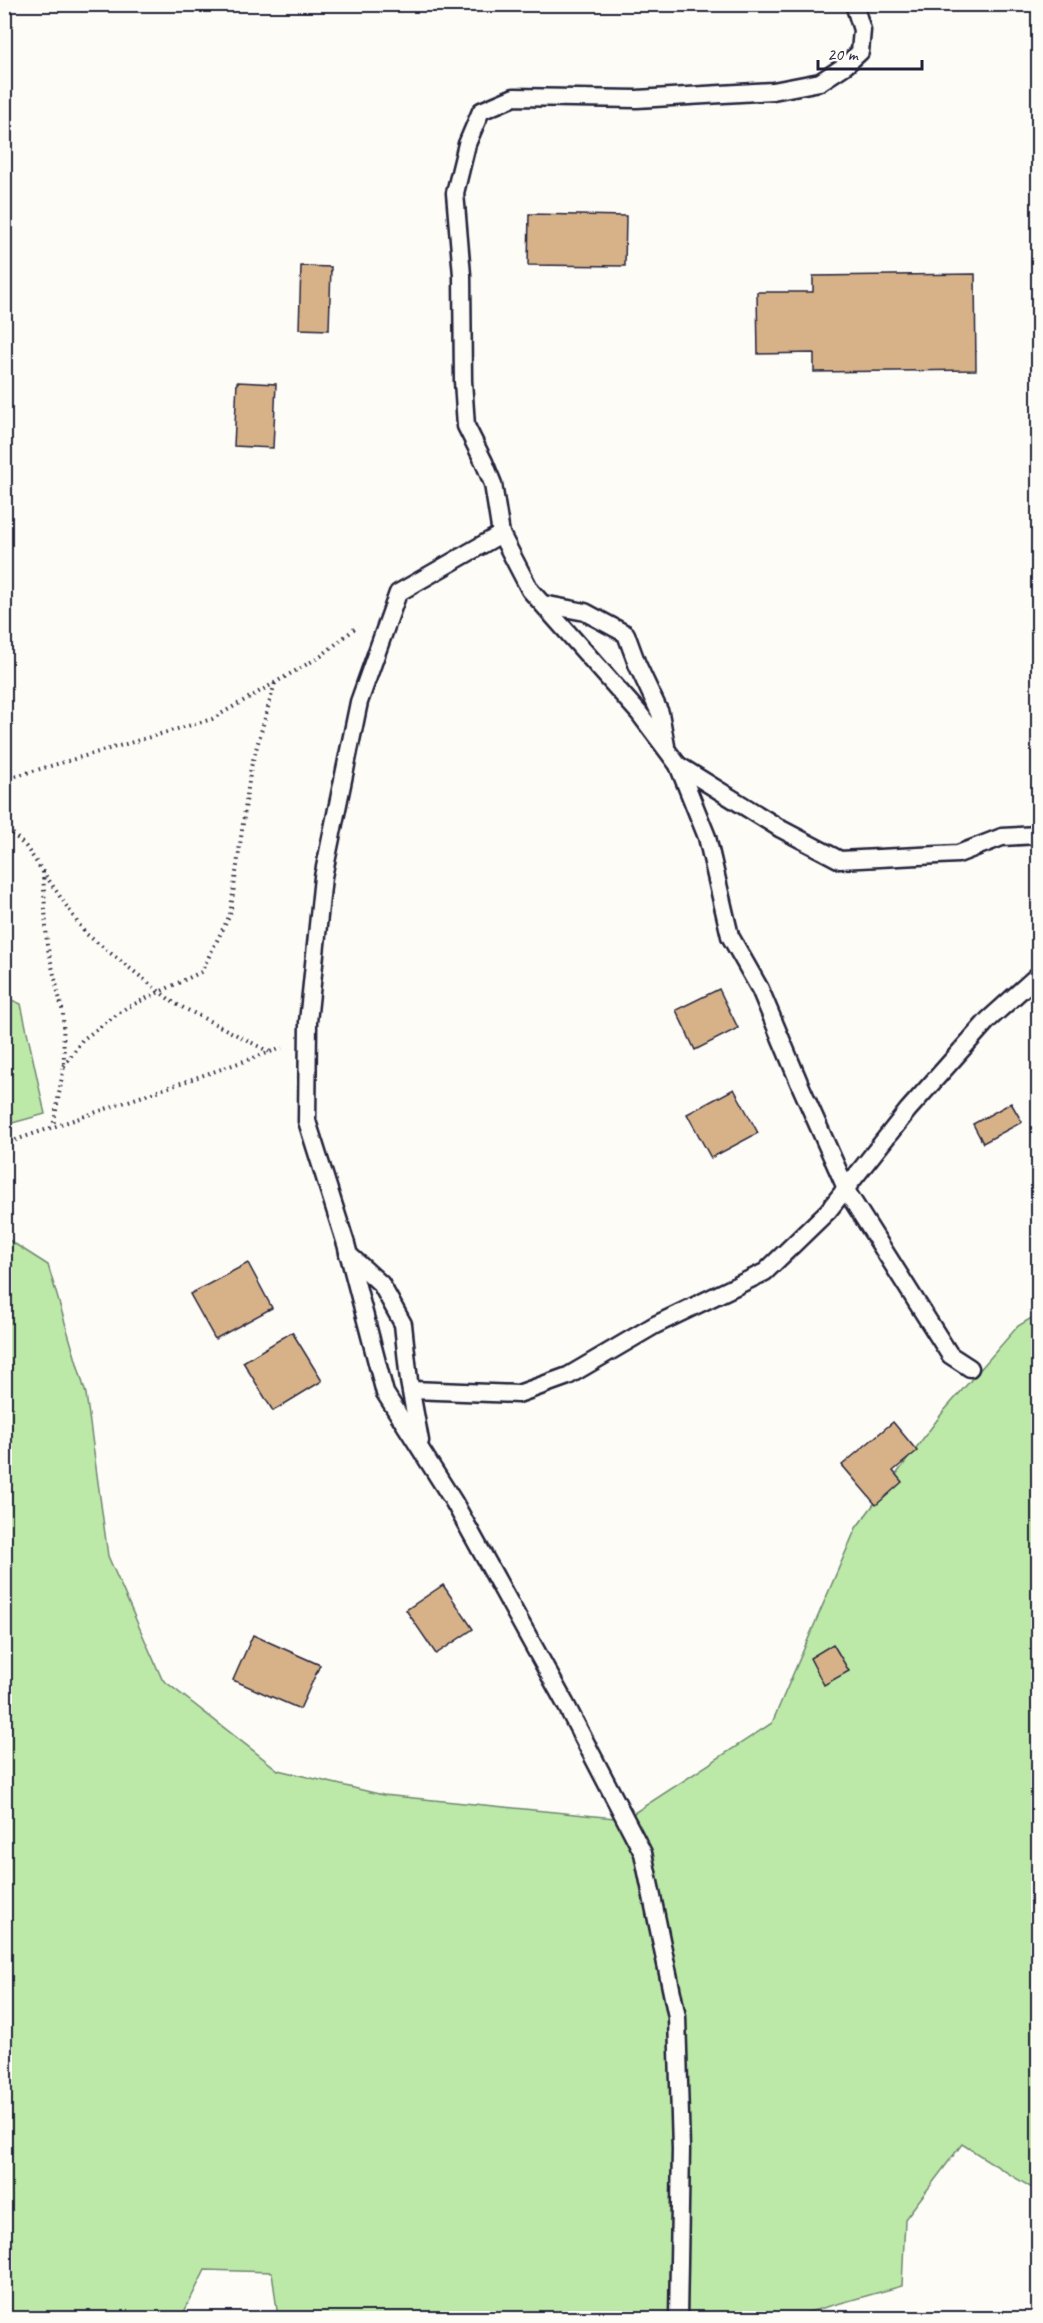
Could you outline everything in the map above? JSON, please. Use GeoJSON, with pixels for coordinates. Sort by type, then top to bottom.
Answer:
{"type":"FeatureCollection","features":[{"type":"Feature","properties":{"kind":"lane"},"geometry":{"type":"LineString","coordinates":[[854,4],[862,30],[860,52],[846,65],[820,82],[773,91],[637,99],[514,97],[481,111],[467,144],[455,193],[462,275],[463,381],[466,426],[493,484],[501,534],[530,590],[639,714],[678,765],[707,837],[730,936],[760,989],[845,1187],[950,1355],[970,1368]]}},
{"type":"Feature","properties":{"kind":"lane"},"geometry":{"type":"LineString","coordinates":[[501,534],[398,592],[359,702],[323,877],[308,1039],[307,1121],[348,1254],[385,1393],[454,1502],[565,1703],[643,1853],[677,2017],[681,2149],[678,2319]]}},
{"type":"Feature","properties":{"kind":"lane"},"geometry":{"type":"LineString","coordinates":[[543,604],[585,612],[626,634],[660,713],[668,750]]}},
{"type":"Feature","properties":{"kind":"lane"},"geometry":{"type":"LineString","coordinates":[[678,765],[781,829],[840,860],[958,854],[1002,837],[1038,836]]}},
{"type":"Feature","properties":{"kind":"lane"},"geometry":{"type":"LineString","coordinates":[[411,1390],[518,1394],[568,1376],[655,1325],[765,1272],[828,1211],[908,1110],[988,1020],[1038,975]]}},
{"type":"Feature","properties":{"kind":"lane"},"geometry":{"type":"LineString","coordinates":[[348,1254],[381,1284],[403,1324],[411,1390],[422,1450]]}},
{"type":"Feature","properties":{"kind":"path"},"geometry":{"type":"LineString","coordinates":[[4,777],[9,778],[212,719],[321,656],[364,621]]}},
{"type":"Feature","properties":{"kind":"path"},"geometry":{"type":"LineString","coordinates":[[64,1066],[82,1040],[126,1008],[201,972],[231,915],[251,767],[275,683]]}},
{"type":"Feature","properties":{"kind":"path"},"geometry":{"type":"LineString","coordinates":[[4,825],[26,847],[86,933],[174,1003],[270,1052]]}},
{"type":"Feature","properties":{"kind":"path"},"geometry":{"type":"LineString","coordinates":[[43,871],[47,945],[63,1013],[64,1066],[53,1127]]}},
{"type":"Feature","properties":{"kind":"path"},"geometry":{"type":"LineString","coordinates":[[4,1144],[308,1039]]}},
{"type":"Feature","properties":{"kind":"green space"},"geometry":{"type":"Polygon","coordinates":[[[5,997],[21,1004],[45,1114],[5,1125],[5,997]]]}},
{"type":"Feature","properties":{"kind":"green space"},"geometry":{"type":"Polygon","coordinates":[[[4,1237],[48,1265],[86,1394],[108,1556],[162,1679],[278,1770],[383,1795],[625,1819],[772,1723],[856,1528],[943,1412],[1018,1326],[1038,1314],[1038,2192],[962,2144],[905,2219],[902,2286],[787,2318],[278,2318],[272,2272],[205,2270],[181,2318],[5,2318],[4,1237]]]}},
{"type":"Feature","properties":{"kind":"building"},"geometry":{"type":"Polygon","coordinates":[[[529,214],[626,216],[625,266],[528,265],[529,214]]]}},
{"type":"Feature","properties":{"kind":"building"},"geometry":{"type":"Polygon","coordinates":[[[301,266],[331,267],[329,330],[299,329],[301,266]]]}},
{"type":"Feature","properties":{"kind":"building"},"geometry":{"type":"Polygon","coordinates":[[[975,274],[976,370],[814,372],[814,353],[758,354],[757,292],[813,292],[813,276],[975,274]]]}},
{"type":"Feature","properties":{"kind":"building"},"geometry":{"type":"Polygon","coordinates":[[[237,382],[276,384],[273,448],[234,446],[237,382]]]}},
{"type":"Feature","properties":{"kind":"building"},"geometry":{"type":"Polygon","coordinates":[[[719,989],[738,1028],[695,1050],[676,1010],[719,989]]]}},
{"type":"Feature","properties":{"kind":"building"},"geometry":{"type":"Polygon","coordinates":[[[734,1089],[758,1133],[711,1158],[687,1114],[734,1089]]]}},
{"type":"Feature","properties":{"kind":"building"},"geometry":{"type":"Polygon","coordinates":[[[1011,1103],[1022,1122],[983,1143],[973,1124],[1011,1103]]]}},
{"type":"Feature","properties":{"kind":"building"},"geometry":{"type":"Polygon","coordinates":[[[248,1263],[272,1308],[215,1339],[190,1294],[248,1263]]]}},
{"type":"Feature","properties":{"kind":"building"},"geometry":{"type":"Polygon","coordinates":[[[292,1332],[322,1381],[273,1411],[243,1362],[292,1332]]]}},
{"type":"Feature","properties":{"kind":"building"},"geometry":{"type":"Polygon","coordinates":[[[893,1422],[917,1451],[893,1471],[902,1482],[876,1505],[842,1465],[893,1422]]]}},
{"type":"Feature","properties":{"kind":"building"},"geometry":{"type":"Polygon","coordinates":[[[443,1585],[473,1629],[436,1654],[406,1610],[443,1585]]]}},
{"type":"Feature","properties":{"kind":"building"},"geometry":{"type":"Polygon","coordinates":[[[253,1635],[320,1665],[300,1709],[233,1680],[253,1635]]]}},
{"type":"Feature","properties":{"kind":"building"},"geometry":{"type":"Polygon","coordinates":[[[833,1644],[849,1671],[824,1685],[810,1658],[833,1644]]]}}]}
